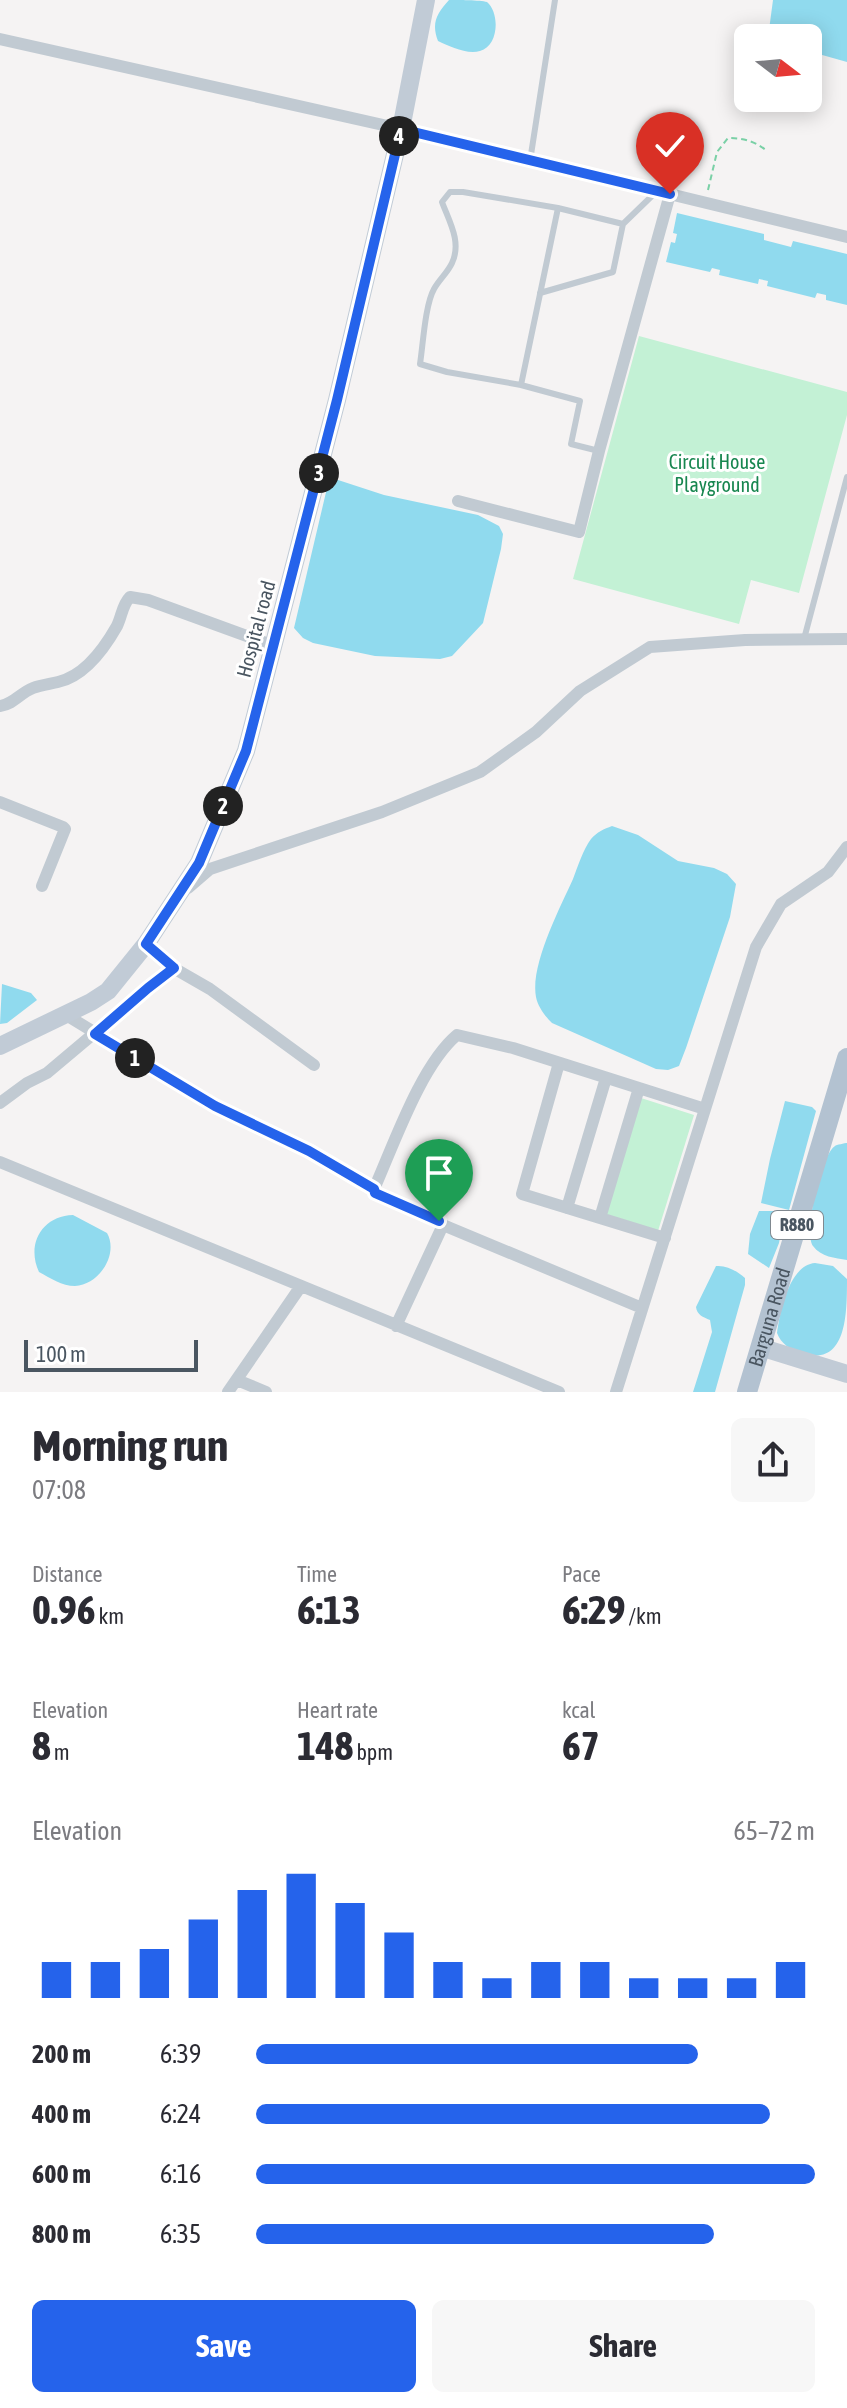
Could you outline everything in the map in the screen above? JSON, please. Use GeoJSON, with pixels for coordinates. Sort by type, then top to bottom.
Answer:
{"type":"FeatureCollection","features":[{"type":"Feature","properties":{"kind":"main road","name":"Barguna Road"},"geometry":{"type":"LineString","coordinates":[[747,1392],[847,1058]]}},
{"type":"Feature","properties":{"kind":"street","name":"Hospital road"},"geometry":{"type":"LineString","coordinates":[[0,1046],[108,991],[148,947],[199,863],[246,751],[337,400],[401,129],[426,0]]}},
{"type":"Feature","properties":{"kind":"street"},"geometry":{"type":"LineString","coordinates":[[0,39],[401,129],[847,237]]}},
{"type":"Feature","properties":{"kind":"street"},"geometry":{"type":"LineString","coordinates":[[458,501],[579,532],[664,193]]}},
{"type":"Feature","properties":{"kind":"street"},"geometry":{"type":"LineString","coordinates":[[0,706],[15,701],[31,689],[59,682],[83,670],[117,625],[130,597],[148,600],[274,646]]}},
{"type":"Feature","properties":{"kind":"street"},"geometry":{"type":"LineString","coordinates":[[176,897],[210,869],[382,812],[480,772],[536,732],[580,691],[650,647],[745,640],[847,639]]}},
{"type":"Feature","properties":{"kind":"street"},"geometry":{"type":"LineString","coordinates":[[0,802],[65,829],[42,886]]}},
{"type":"Feature","properties":{"kind":"street"},"geometry":{"type":"LineString","coordinates":[[616,1392],[756,947],[781,904],[828,872],[847,847]]}},
{"type":"Feature","properties":{"kind":"street"},"geometry":{"type":"LineString","coordinates":[[148,947],[314,1065]]}},
{"type":"Feature","properties":{"kind":"street"},"geometry":{"type":"LineString","coordinates":[[0,1103],[47,1073],[172,967]]}},
{"type":"Feature","properties":{"kind":"street"},"geometry":{"type":"LineString","coordinates":[[66,1015],[215,1106],[309,1151],[374,1189],[375,1193],[431,1216],[443,1225],[642,1308]]}},
{"type":"Feature","properties":{"kind":"street"},"geometry":{"type":"LineString","coordinates":[[374,1189],[427,1072],[444,1046],[457,1035],[513,1048],[705,1109]]}},
{"type":"Feature","properties":{"kind":"street"},"geometry":{"type":"LineString","coordinates":[[559,1063],[522,1194],[665,1238]]}},
{"type":"Feature","properties":{"kind":"street"},"geometry":{"type":"LineString","coordinates":[[567,1208],[606,1078]]}},
{"type":"Feature","properties":{"kind":"street"},"geometry":{"type":"LineString","coordinates":[[600,1218],[639,1088]]}},
{"type":"Feature","properties":{"kind":"street"},"geometry":{"type":"LineString","coordinates":[[0,1162],[559,1392]]}},
{"type":"Feature","properties":{"kind":"street"},"geometry":{"type":"LineString","coordinates":[[396,1326],[443,1225]]}},
{"type":"Feature","properties":{"kind":"street"},"geometry":{"type":"LineString","coordinates":[[228,1392],[301,1286]]}},
{"type":"Feature","properties":{"kind":"street"},"geometry":{"type":"LineString","coordinates":[[760,1347],[847,1374]]}},
{"type":"Feature","properties":{"kind":"street"},"geometry":{"type":"LineString","coordinates":[[237,1380],[266,1392]]}},
{"type":"Feature","properties":{"kind":"lane"},"geometry":{"type":"LineString","coordinates":[[530,161],[555,0]]}},
{"type":"Feature","properties":{"kind":"lane"},"geometry":{"type":"LineString","coordinates":[[599,451],[571,444],[580,401],[420,364],[434,290],[452,263],[456,247],[452,226],[442,202],[450,192],[558,208],[623,224]]}},
{"type":"Feature","properties":{"kind":"lane"},"geometry":{"type":"LineString","coordinates":[[540,293],[613,272],[623,224],[664,193]]}},
{"type":"Feature","properties":{"kind":"lane"},"geometry":{"type":"LineString","coordinates":[[521,385],[558,208]]}},
{"type":"Feature","properties":{"kind":"lane"},"geometry":{"type":"LineString","coordinates":[[804,639],[847,477]]}},
{"type":"Feature","properties":{"kind":"path"},"geometry":{"type":"LineString","coordinates":[[706,203],[717,152],[728,138],[757,143],[767,151]]}},
{"type":"Feature","properties":{"kind":"green space","name":"Circuit House Playground"},"geometry":{"type":"Polygon","coordinates":[[[639,336],[847,392],[847,415],[799,593],[751,580],[739,624],[573,579],[639,336]]]}},
{"type":"Feature","properties":{"kind":"green space"},"geometry":{"type":"Polygon","coordinates":[[[641,1098],[694,1115],[658,1231],[604,1215],[641,1098]]]}},
{"type":"Feature","properties":{"kind":"water"},"geometry":{"type":"Polygon","coordinates":[[[449,0],[484,1],[491,7],[496,29],[486,48],[470,52],[438,41],[436,19],[449,0]]]}},
{"type":"Feature","properties":{"kind":"water"},"geometry":{"type":"Polygon","coordinates":[[[773,0],[847,0],[847,62],[822,55],[822,24],[770,24],[773,0]]]}},
{"type":"Feature","properties":{"kind":"water"},"geometry":{"type":"Polygon","coordinates":[[[677,213],[764,234],[764,240],[791,247],[793,241],[847,254],[847,305],[826,300],[826,295],[817,293],[815,298],[767,286],[768,281],[759,279],[758,284],[719,275],[720,270],[712,268],[710,272],[666,262],[671,242],[675,243],[677,234],[673,233],[677,213]]]}},
{"type":"Feature","properties":{"kind":"water"},"geometry":{"type":"Polygon","coordinates":[[[335,479],[384,495],[478,515],[499,526],[503,534],[501,549],[483,623],[452,656],[440,659],[375,656],[313,643],[294,628],[327,488],[335,479]]]}},
{"type":"Feature","properties":{"kind":"water"},"geometry":{"type":"Polygon","coordinates":[[[612,826],[638,835],[678,861],[714,868],[727,874],[736,884],[730,917],[686,1048],[679,1066],[668,1070],[656,1069],[552,1023],[536,997],[537,969],[542,953],[583,853],[593,837],[612,826]]]}},
{"type":"Feature","properties":{"kind":"water"},"geometry":{"type":"Polygon","coordinates":[[[2,984],[31,993],[37,1000],[7,1023],[0,1024],[2,984]]]}},
{"type":"Feature","properties":{"kind":"water"},"geometry":{"type":"Polygon","coordinates":[[[785,1101],[812,1107],[816,1111],[789,1210],[761,1203],[785,1101]]]}},
{"type":"Feature","properties":{"kind":"water"},"geometry":{"type":"Polygon","coordinates":[[[847,1143],[847,1260],[816,1250],[810,1238],[810,1226],[824,1163],[835,1146],[847,1143]]]}},
{"type":"Feature","properties":{"kind":"water"},"geometry":{"type":"Polygon","coordinates":[[[759,1211],[774,1211],[784,1216],[779,1243],[769,1268],[748,1254],[750,1234],[759,1211]]]}},
{"type":"Feature","properties":{"kind":"water"},"geometry":{"type":"Polygon","coordinates":[[[73,1215],[107,1233],[110,1250],[99,1274],[84,1284],[70,1286],[39,1272],[34,1251],[45,1226],[53,1220],[73,1215]]]}},
{"type":"Feature","properties":{"kind":"water"},"geometry":{"type":"Polygon","coordinates":[[[815,1263],[833,1266],[847,1279],[845,1322],[841,1335],[828,1353],[816,1356],[790,1348],[777,1333],[783,1302],[792,1280],[806,1266],[815,1263]]]}},
{"type":"Feature","properties":{"kind":"water"},"geometry":{"type":"Polygon","coordinates":[[[716,1266],[739,1273],[745,1278],[745,1285],[715,1392],[693,1392],[712,1332],[710,1320],[699,1314],[696,1307],[716,1266]]]}},
{"type":"Feature","properties":{"kind":"route"},"geometry":{"type":"LineString","coordinates":[[439,1221],[375,1193],[374,1189],[343,1170],[215,1106],[95,1034],[174,968],[146,944],[199,863],[246,751],[337,400],[401,129],[670,194]]}}]}
